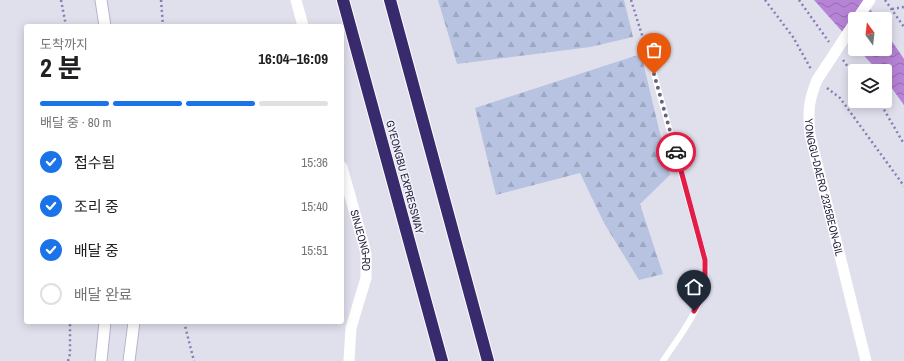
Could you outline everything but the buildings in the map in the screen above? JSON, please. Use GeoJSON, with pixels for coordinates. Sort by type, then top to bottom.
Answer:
{"type":"FeatureCollection","features":[{"type":"Feature","properties":{"kind":"highway","name":"GYEONGBU EXPRESSWAY"},"geometry":{"type":"LineString","coordinates":[[343,0],[442,361]]}},
{"type":"Feature","properties":{"kind":"highway"},"geometry":{"type":"LineString","coordinates":[[390,0],[488,361]]}},
{"type":"Feature","properties":{"kind":"street"},"geometry":{"type":"LineString","coordinates":[[101,0],[105,24]]}},
{"type":"Feature","properties":{"kind":"street"},"geometry":{"type":"LineString","coordinates":[[296,0],[302,24]]}},
{"type":"Feature","properties":{"kind":"street"},"geometry":{"type":"LineString","coordinates":[[862,12],[870,0]]}},
{"type":"Feature","properties":{"kind":"street","name":"YONGGU-DAERO 2325BEON-GIL"},"geometry":{"type":"LineString","coordinates":[[848,33],[817,80],[810,98],[808,117],[810,135],[866,361]]}},
{"type":"Feature","properties":{"kind":"street","name":"SINJEONG-RO"},"geometry":{"type":"LineString","coordinates":[[344,174],[366,254],[366,278],[351,328],[349,361]]}},
{"type":"Feature","properties":{"kind":"street"},"geometry":{"type":"LineString","coordinates":[[101,361],[105,324]]}},
{"type":"Feature","properties":{"kind":"street"},"geometry":{"type":"LineString","coordinates":[[129,361],[134,324]]}},
{"type":"Feature","properties":{"kind":"lane"},"geometry":{"type":"LineString","coordinates":[[650,59],[705,260],[705,280],[700,301],[663,361]]}},
{"type":"Feature","properties":{"kind":"path"},"geometry":{"type":"LineString","coordinates":[[61,0],[66,24]]}},
{"type":"Feature","properties":{"kind":"path"},"geometry":{"type":"LineString","coordinates":[[161,0],[163,24]]}},
{"type":"Feature","properties":{"kind":"path"},"geometry":{"type":"LineString","coordinates":[[631,0],[650,59]]}},
{"type":"Feature","properties":{"kind":"path"},"geometry":{"type":"LineString","coordinates":[[765,0],[793,37],[817,80],[840,98],[904,186]]}},
{"type":"Feature","properties":{"kind":"path"},"geometry":{"type":"LineString","coordinates":[[799,0],[832,46]]}},
{"type":"Feature","properties":{"kind":"path"},"geometry":{"type":"LineString","coordinates":[[886,0],[904,27]]}},
{"type":"Feature","properties":{"kind":"path"},"geometry":{"type":"LineString","coordinates":[[891,9],[904,7]]}},
{"type":"Feature","properties":{"kind":"path"},"geometry":{"type":"LineString","coordinates":[[841,59],[848,67]]}},
{"type":"Feature","properties":{"kind":"path"},"geometry":{"type":"LineString","coordinates":[[883,108],[904,144]]}},
{"type":"Feature","properties":{"kind":"path"},"geometry":{"type":"LineString","coordinates":[[68,361],[70,354],[70,324]]}},
{"type":"Feature","properties":{"kind":"path"},"geometry":{"type":"LineString","coordinates":[[185,324],[194,361]]}},
{"type":"Feature","properties":{"kind":"green space"},"geometry":{"type":"Polygon","coordinates":[[[438,0],[624,0],[633,37],[590,47],[457,64],[438,0]]]}},
{"type":"Feature","properties":{"kind":"green space"},"geometry":{"type":"Polygon","coordinates":[[[641,54],[670,175],[640,204],[663,274],[639,280],[604,223],[580,173],[496,195],[475,108],[641,54]]]}},
{"type":"Feature","properties":{"kind":"water"},"geometry":{"type":"Polygon","coordinates":[[[814,0],[864,0],[872,12],[848,12],[848,38],[814,0]]]}},
{"type":"Feature","properties":{"kind":"water"},"geometry":{"type":"Polygon","coordinates":[[[892,41],[904,59],[904,105],[892,89],[892,64],[872,64],[864,56],[892,56],[892,41]]]}},
{"type":"Feature","properties":{"kind":"way so far"},"geometry":{"type":"LineString","coordinates":[[654,74],[676,152]]}},
{"type":"Feature","properties":{"kind":"route"},"geometry":{"type":"LineString","coordinates":[[676,152],[705,260],[705,280],[700,301],[694,311]]}}]}
